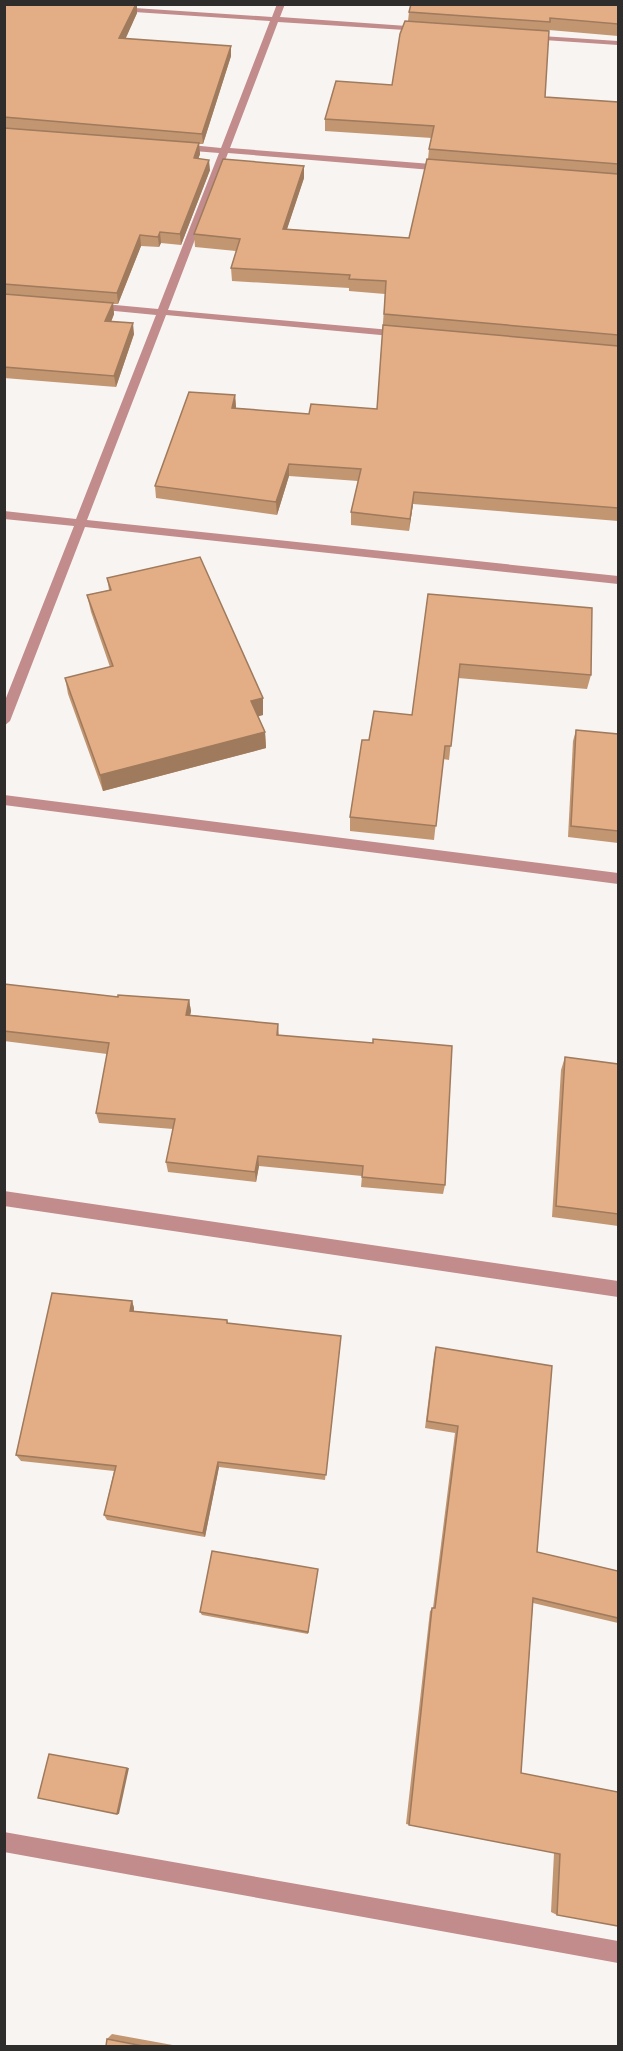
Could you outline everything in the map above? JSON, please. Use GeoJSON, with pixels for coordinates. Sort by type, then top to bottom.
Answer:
{"type":"FeatureCollection","features":[{"type":"Feature","properties":{"kind":"street"},"geometry":{"type":"LineString","coordinates":[[4,721],[280,4]]}},
{"type":"Feature","properties":{"kind":"street"},"geometry":{"type":"LineString","coordinates":[[114,8],[429,30]]}},
{"type":"Feature","properties":{"kind":"street"},"geometry":{"type":"LineString","coordinates":[[524,36],[618,43]]}},
{"type":"Feature","properties":{"kind":"street"},"geometry":{"type":"LineString","coordinates":[[166,146],[451,169]]}},
{"type":"Feature","properties":{"kind":"street"},"geometry":{"type":"LineString","coordinates":[[83,305],[408,334]]}},
{"type":"Feature","properties":{"kind":"street"},"geometry":{"type":"LineString","coordinates":[[4,515],[618,580]]}},
{"type":"Feature","properties":{"kind":"street"},"geometry":{"type":"LineString","coordinates":[[4,800],[618,879]]}},
{"type":"Feature","properties":{"kind":"street"},"geometry":{"type":"LineString","coordinates":[[4,1198],[618,1289]]}},
{"type":"Feature","properties":{"kind":"street"},"geometry":{"type":"LineString","coordinates":[[4,1842],[618,1952]]}},
{"type":"Feature","properties":{"kind":"building"},"geometry":{"type":"Polygon","coordinates":[[[4,4],[136,4],[119,38],[231,46],[202,134],[4,117],[4,4]]]}},
{"type":"Feature","properties":{"kind":"building"},"geometry":{"type":"Polygon","coordinates":[[[411,4],[618,4],[618,24],[550,18],[550,22],[409,12],[411,4]]]}},
{"type":"Feature","properties":{"kind":"building"},"geometry":{"type":"Polygon","coordinates":[[[405,21],[549,31],[545,97],[618,102],[618,164],[429,149],[434,126],[325,119],[336,81],[392,85],[400,34],[405,21]]]}},
{"type":"Feature","properties":{"kind":"building"},"geometry":{"type":"Polygon","coordinates":[[[4,128],[199,143],[194,158],[209,160],[180,234],[160,232],[158,237],[140,235],[117,293],[4,284],[4,128]]]}},
{"type":"Feature","properties":{"kind":"building"},"geometry":{"type":"Polygon","coordinates":[[[223,159],[304,166],[283,229],[409,238],[427,159],[618,174],[618,335],[384,314],[386,281],[349,279],[350,275],[231,268],[240,239],[194,234],[223,159]]]}},
{"type":"Feature","properties":{"kind":"building"},"geometry":{"type":"Polygon","coordinates":[[[4,294],[113,303],[105,321],[133,323],[114,376],[4,367],[4,294]]]}},
{"type":"Feature","properties":{"kind":"building"},"geometry":{"type":"Polygon","coordinates":[[[383,325],[618,346],[618,508],[414,492],[410,519],[351,512],[361,469],[289,464],[276,502],[155,486],[189,392],[235,395],[232,408],[309,414],[311,404],[377,409],[383,325]]]}},
{"type":"Feature","properties":{"kind":"building"},"geometry":{"type":"Polygon","coordinates":[[[200,557],[263,698],[251,701],[265,732],[100,775],[65,678],[113,666],[87,595],[111,590],[107,578],[200,557]]]}},
{"type":"Feature","properties":{"kind":"building"},"geometry":{"type":"Polygon","coordinates":[[[428,594],[592,608],[591,675],[460,664],[451,746],[445,746],[436,826],[350,817],[362,740],[369,740],[374,711],[412,715],[428,594]]]}},
{"type":"Feature","properties":{"kind":"building"},"geometry":{"type":"Polygon","coordinates":[[[576,730],[618,734],[618,831],[571,826],[576,730]]]}},
{"type":"Feature","properties":{"kind":"building"},"geometry":{"type":"Polygon","coordinates":[[[4,984],[118,997],[118,995],[189,1000],[186,1015],[278,1024],[277,1035],[373,1043],[373,1039],[452,1046],[445,1185],[362,1177],[363,1166],[258,1156],[255,1172],[166,1162],[175,1119],[96,1113],[109,1043],[4,1031],[4,984]]]}},
{"type":"Feature","properties":{"kind":"building"},"geometry":{"type":"Polygon","coordinates":[[[565,1057],[618,1064],[618,1214],[556,1206],[565,1057]]]}},
{"type":"Feature","properties":{"kind":"building"},"geometry":{"type":"Polygon","coordinates":[[[52,1293],[132,1301],[130,1311],[227,1320],[227,1323],[341,1336],[326,1475],[218,1462],[203,1533],[104,1515],[116,1466],[16,1455],[52,1293]]]}},
{"type":"Feature","properties":{"kind":"building"},"geometry":{"type":"Polygon","coordinates":[[[436,1347],[552,1366],[537,1552],[618,1571],[618,1618],[533,1598],[521,1773],[618,1792],[618,1926],[557,1915],[560,1854],[409,1825],[432,1608],[435,1608],[458,1426],[427,1421],[436,1347]]]}},
{"type":"Feature","properties":{"kind":"building"},"geometry":{"type":"Polygon","coordinates":[[[212,1551],[318,1569],[308,1632],[200,1612],[212,1551]]]}},
{"type":"Feature","properties":{"kind":"building"},"geometry":{"type":"Polygon","coordinates":[[[49,1754],[127,1768],[117,1814],[38,1798],[49,1754]]]}},
{"type":"Feature","properties":{"kind":"building"},"geometry":{"type":"Polygon","coordinates":[[[107,2039],[143,2046],[106,2046],[107,2039]]]}}]}
